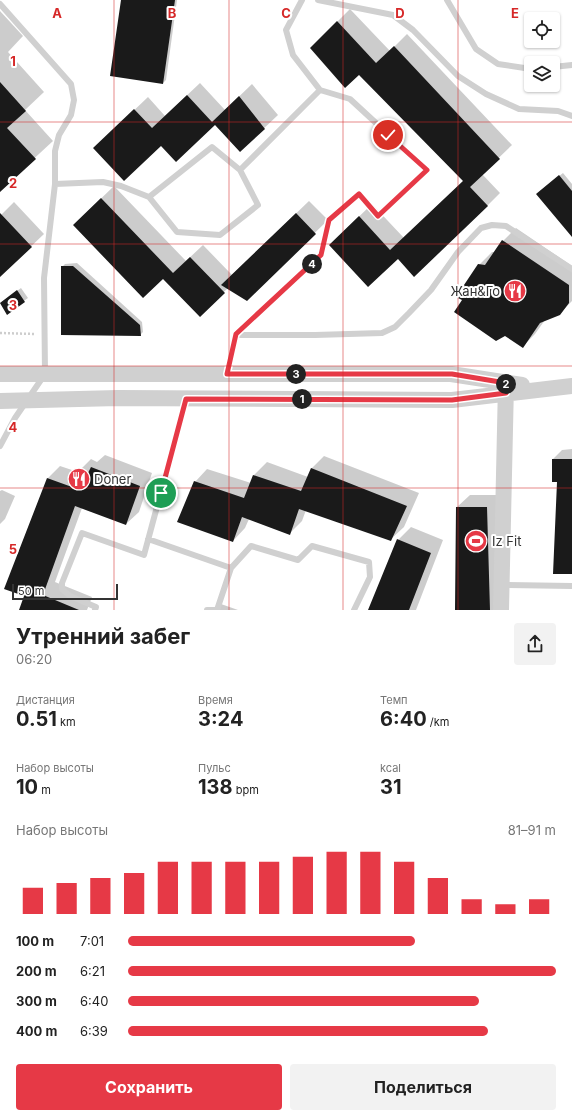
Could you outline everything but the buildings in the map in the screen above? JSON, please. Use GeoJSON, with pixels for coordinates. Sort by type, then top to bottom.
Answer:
{"type":"FeatureCollection","features":[{"type":"Feature","properties":{"kind":"street"},"geometry":{"type":"LineString","coordinates":[[0,374],[452,374],[506,388]]}},
{"type":"Feature","properties":{"kind":"street"},"geometry":{"type":"LineString","coordinates":[[0,401],[118,398],[452,400],[506,388],[572,386]]}},
{"type":"Feature","properties":{"kind":"street"},"geometry":{"type":"LineString","coordinates":[[501,610],[506,388]]}},
{"type":"Feature","properties":{"kind":"lane"},"geometry":{"type":"LineString","coordinates":[[227,374],[236,334],[321,255],[329,220],[359,194],[378,216],[427,170],[350,99],[320,90],[293,55],[286,30],[302,0]]}},
{"type":"Feature","properties":{"kind":"lane"},"geometry":{"type":"LineString","coordinates":[[318,0],[393,15],[413,30],[458,76],[486,94],[519,110],[558,111],[572,116]]}},
{"type":"Feature","properties":{"kind":"lane"},"geometry":{"type":"LineString","coordinates":[[447,0],[476,49],[498,64],[524,68]]}},
{"type":"Feature","properties":{"kind":"lane"},"geometry":{"type":"LineString","coordinates":[[0,4],[71,84],[74,100],[71,115],[59,135],[55,151],[55,184],[44,278],[45,374],[26,401],[0,446]]}},
{"type":"Feature","properties":{"kind":"lane"},"geometry":{"type":"LineString","coordinates":[[560,66],[572,65]]}},
{"type":"Feature","properties":{"kind":"lane"},"geometry":{"type":"LineString","coordinates":[[240,170],[320,90]]}},
{"type":"Feature","properties":{"kind":"lane"},"geometry":{"type":"LineString","coordinates":[[55,184],[103,182],[121,186],[149,197],[177,232],[220,235],[258,205],[240,170],[212,147],[149,197]]}},
{"type":"Feature","properties":{"kind":"lane"},"geometry":{"type":"LineString","coordinates":[[236,334],[315,335],[382,333],[395,327],[431,290],[458,252],[481,228],[492,225],[506,226],[572,269]]}},
{"type":"Feature","properties":{"kind":"lane"},"geometry":{"type":"LineString","coordinates":[[95,610],[96,607],[70,596],[62,589],[62,583],[82,533],[144,555],[186,399]]}},
{"type":"Feature","properties":{"kind":"lane"},"geometry":{"type":"LineString","coordinates":[[148,539],[230,568]]}},
{"type":"Feature","properties":{"kind":"lane"},"geometry":{"type":"LineString","coordinates":[[207,610],[216,610],[230,568],[251,546],[298,560],[312,546],[369,562],[370,577],[354,610]]}},
{"type":"Feature","properties":{"kind":"lane"},"geometry":{"type":"LineString","coordinates":[[502,585],[572,586]]}},
{"type":"Feature","properties":{"kind":"path"},"geometry":{"type":"LineString","coordinates":[[0,333],[45,334]]}},
{"type":"Feature","properties":{"kind":"place","name":"Жан&Го"},"geometry":{"type":"Point","coordinates":[515,291]}},
{"type":"Feature","properties":{"kind":"place","name":"Doner"},"geometry":{"type":"Point","coordinates":[79,479]}},
{"type":"Feature","properties":{"kind":"place","name":"Iz Fit"},"geometry":{"type":"Point","coordinates":[476,541]}},
{"type":"Feature","properties":{"kind":"route"},"geometry":{"type":"LineString","coordinates":[[161,493],[186,399],[452,400],[506,393],[506,383],[452,374],[227,374],[236,334],[321,255],[329,220],[359,194],[378,216],[427,170],[388,135]]}}]}
